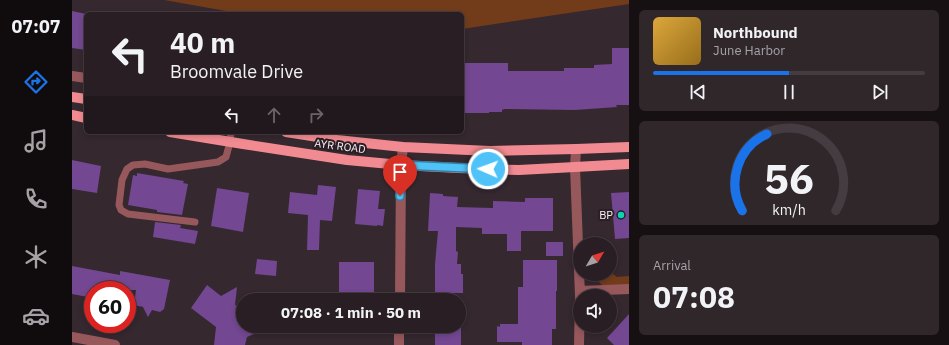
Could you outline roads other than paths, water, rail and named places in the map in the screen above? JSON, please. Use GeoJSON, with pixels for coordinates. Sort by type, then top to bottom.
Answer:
{"type":"FeatureCollection","features":[{"type":"Feature","properties":{"kind":"main road"},"geometry":{"type":"LineString","coordinates":[[72,97],[84,99]]}},
{"type":"Feature","properties":{"kind":"main road"},"geometry":{"type":"LineString","coordinates":[[72,115],[84,118]]}},
{"type":"Feature","properties":{"kind":"main road","name":"AYR ROAD"},"geometry":{"type":"LineString","coordinates":[[194,134],[231,137],[347,160],[401,165],[519,170],[629,164]]}},
{"type":"Feature","properties":{"kind":"main road","name":"AYR ROAD"},"geometry":{"type":"LineString","coordinates":[[299,134],[337,140],[403,147],[490,151],[629,147]]}},
{"type":"Feature","properties":{"kind":"street"},"geometry":{"type":"LineString","coordinates":[[72,76],[84,78]]}},
{"type":"Feature","properties":{"kind":"street"},"geometry":{"type":"LineString","coordinates":[[400,293],[401,165],[403,147]]}},
{"type":"Feature","properties":{"kind":"street"},"geometry":{"type":"LineString","coordinates":[[576,149],[575,167],[580,289]]}},
{"type":"Feature","properties":{"kind":"street"},"geometry":{"type":"LineString","coordinates":[[617,290],[629,289]]}},
{"type":"Feature","properties":{"kind":"street"},"geometry":{"type":"LineString","coordinates":[[399,333],[399,345]]}},
{"type":"Feature","properties":{"kind":"street"},"geometry":{"type":"LineString","coordinates":[[579,333],[579,345]]}},
{"type":"Feature","properties":{"kind":"street"},"geometry":{"type":"LineString","coordinates":[[72,337],[115,345]]}},
{"type":"Feature","properties":{"kind":"lane"},"geometry":{"type":"LineString","coordinates":[[195,222],[128,214],[121,210],[119,205],[122,180],[127,169],[134,165],[145,164],[168,170],[218,162],[226,157],[231,137]]}},
{"type":"Feature","properties":{"kind":"place","name":"BP"},"geometry":{"type":"Point","coordinates":[621,215]}}]}
